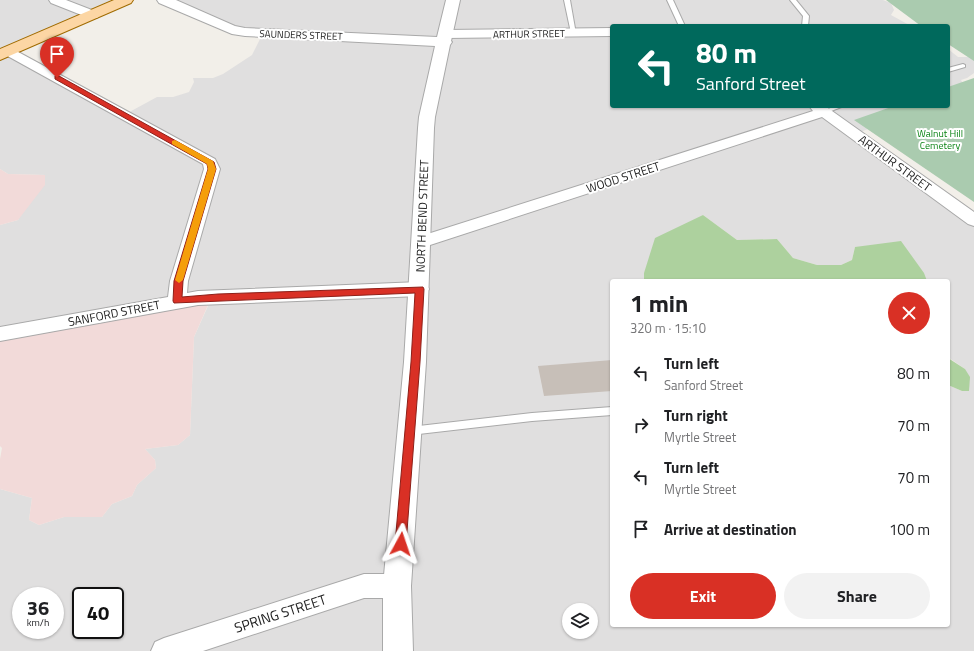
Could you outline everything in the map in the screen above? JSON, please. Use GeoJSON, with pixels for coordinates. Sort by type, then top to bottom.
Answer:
{"type":"FeatureCollection","features":[{"type":"Feature","properties":{"kind":"main road"},"geometry":{"type":"LineString","coordinates":[[4,53],[126,0]]}},
{"type":"Feature","properties":{"kind":"street"},"geometry":{"type":"LineString","coordinates":[[56,0],[93,15]]}},
{"type":"Feature","properties":{"kind":"street","name":"SAUNDERS STREET"},"geometry":{"type":"LineString","coordinates":[[164,0],[232,30],[245,32],[445,38]]}},
{"type":"Feature","properties":{"kind":"street","name":"NORTH BEND STREET"},"geometry":{"type":"LineString","coordinates":[[398,651],[397,586],[420,289],[427,117],[453,0]]}},
{"type":"Feature","properties":{"kind":"street","name":"ARTHUR STREET"},"geometry":{"type":"LineString","coordinates":[[445,38],[610,32]]}},
{"type":"Feature","properties":{"kind":"street"},"geometry":{"type":"LineString","coordinates":[[4,53],[210,162],[212,169],[179,281],[177,301]]}},
{"type":"Feature","properties":{"kind":"street","name":"ARTHUR STREET"},"geometry":{"type":"LineString","coordinates":[[820,109],[974,220]]}},
{"type":"Feature","properties":{"kind":"street","name":"WOOD STREET"},"geometry":{"type":"LineString","coordinates":[[421,242],[820,109]]}},
{"type":"Feature","properties":{"kind":"street","name":"SANFORD STREET"},"geometry":{"type":"LineString","coordinates":[[0,334],[177,301],[218,297],[420,289]]}},
{"type":"Feature","properties":{"kind":"street","name":"SPRING STREET"},"geometry":{"type":"LineString","coordinates":[[164,651],[364,586],[397,586]]}},
{"type":"Feature","properties":{"kind":"lane"},"geometry":{"type":"LineString","coordinates":[[567,0],[574,33]]}},
{"type":"Feature","properties":{"kind":"lane"},"geometry":{"type":"LineString","coordinates":[[670,0],[681,24]]}},
{"type":"Feature","properties":{"kind":"lane"},"geometry":{"type":"LineString","coordinates":[[793,0],[806,16],[805,24]]}},
{"type":"Feature","properties":{"kind":"lane"},"geometry":{"type":"LineString","coordinates":[[950,69],[963,66]]}},
{"type":"Feature","properties":{"kind":"lane"},"geometry":{"type":"LineString","coordinates":[[410,431],[532,417],[610,411]]}},
{"type":"Feature","properties":{"kind":"shaded area"},"geometry":{"type":"Polygon","coordinates":[[[0,0],[131,0],[13,53],[122,116],[157,97],[173,97],[189,92],[194,82],[193,78],[213,78],[223,74],[252,55],[261,37],[170,0],[883,0],[891,3],[894,10],[891,15],[907,24],[610,24],[610,108],[928,108],[857,133],[974,219],[974,651],[0,651],[0,489],[32,498],[29,520],[39,525],[64,517],[102,517],[112,504],[132,496],[137,485],[156,468],[155,460],[145,449],[178,445],[190,435],[194,337],[208,306],[198,303],[0,339],[0,225],[18,220],[45,175],[8,174],[0,169],[0,0]]]}},
{"type":"Feature","properties":{"kind":"shaded area"},"geometry":{"type":"Polygon","coordinates":[[[967,48],[974,48],[974,73],[961,80],[966,89],[950,98],[950,51],[958,57],[968,57],[967,48]]]}},
{"type":"Feature","properties":{"kind":"shaded area"},"geometry":{"type":"Polygon","coordinates":[[[0,169],[8,174],[45,175],[45,185],[18,220],[0,225],[0,169]]]}},
{"type":"Feature","properties":{"kind":"shaded area"},"geometry":{"type":"Polygon","coordinates":[[[198,303],[208,305],[194,337],[190,435],[178,445],[145,449],[155,460],[156,468],[137,485],[132,496],[112,504],[102,517],[64,517],[39,525],[29,520],[32,498],[0,489],[0,459],[2,448],[0,446],[0,339],[198,303]]]}},
{"type":"Feature","properties":{"kind":"green space"},"geometry":{"type":"Polygon","coordinates":[[[886,0],[974,0],[974,61],[950,45],[950,24],[918,24],[886,0]]]}},
{"type":"Feature","properties":{"kind":"green space","name":"Walnut Hill Cemetery"},"geometry":{"type":"Polygon","coordinates":[[[974,78],[974,202],[854,120],[888,108],[950,108],[950,86],[974,78]]]}},
{"type":"Feature","properties":{"kind":"green space"},"geometry":{"type":"Polygon","coordinates":[[[703,215],[737,240],[777,239],[793,258],[817,265],[841,265],[852,260],[855,247],[901,241],[924,273],[926,279],[644,279],[644,273],[655,238],[703,215]]]}},
{"type":"Feature","properties":{"kind":"green space"},"geometry":{"type":"Polygon","coordinates":[[[950,359],[965,369],[970,377],[969,391],[962,391],[950,386],[950,359]]]}},
{"type":"Feature","properties":{"kind":"building"},"geometry":{"type":"Polygon","coordinates":[[[610,360],[610,391],[544,396],[538,366],[610,360]]]}},
{"type":"Feature","properties":{"kind":"slow traffic"},"geometry":{"type":"LineString","coordinates":[[175,142],[210,162],[212,169],[179,280]]}},
{"type":"Feature","properties":{"kind":"route"},"geometry":{"type":"LineString","coordinates":[[57,78],[210,162],[212,169],[179,281],[177,301],[218,297],[420,289],[416,362],[401,544]]}}]}
